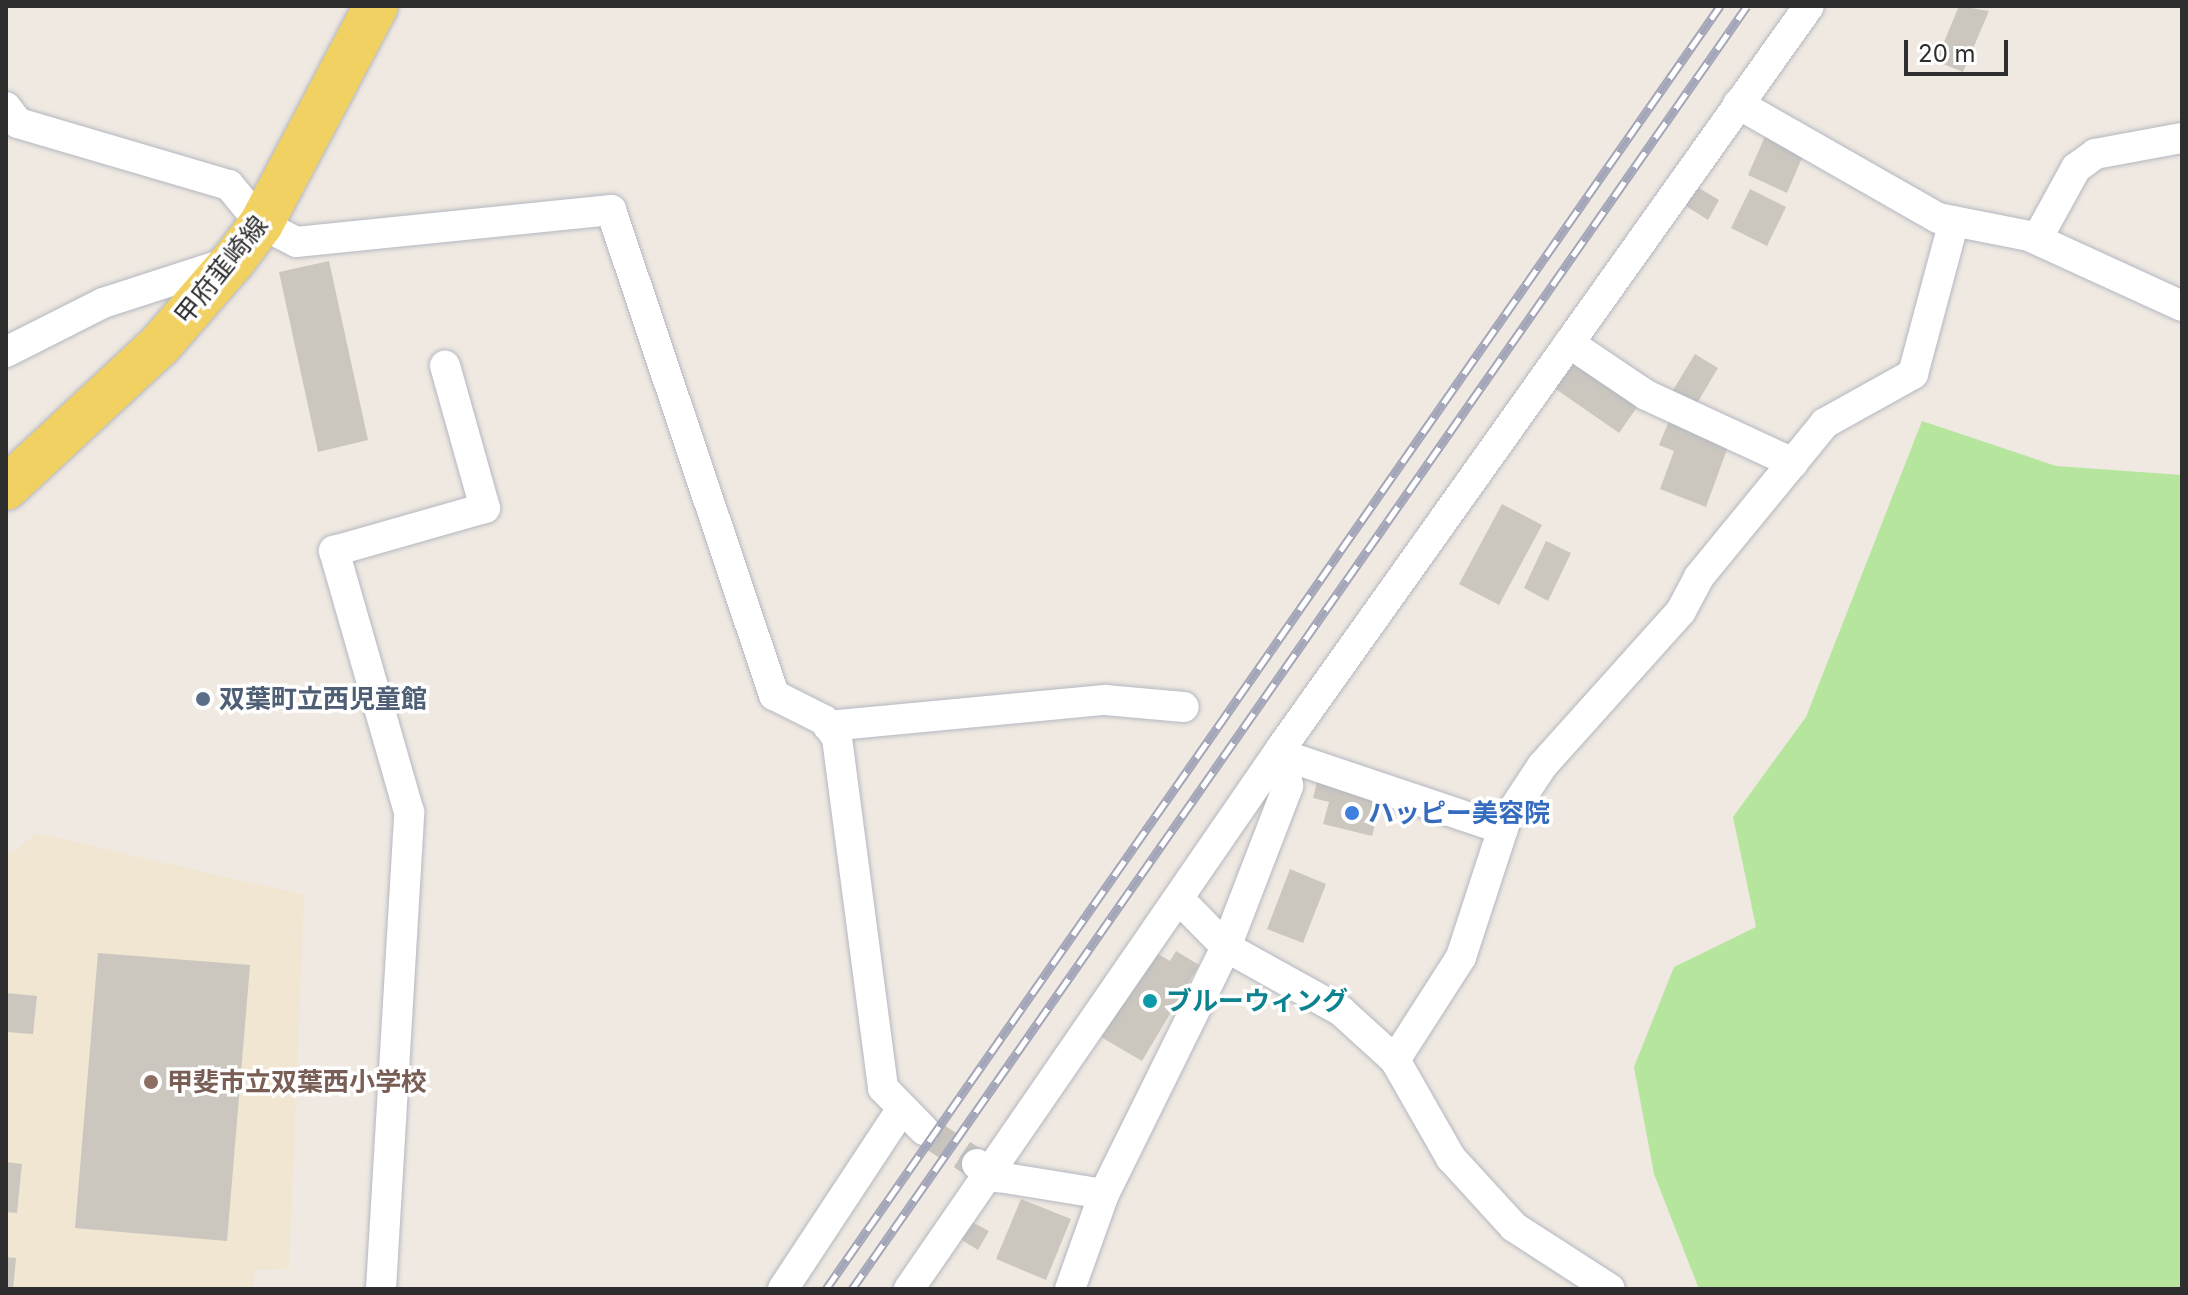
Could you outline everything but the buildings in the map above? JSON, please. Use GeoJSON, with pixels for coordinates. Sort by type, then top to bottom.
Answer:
{"type":"FeatureCollection","features":[{"type":"Feature","properties":{"kind":"main road","name":"甲府韮崎線"},"geometry":{"type":"LineString","coordinates":[[6,488],[159,346],[233,261],[261,224],[376,6]]}},
{"type":"Feature","properties":{"kind":"street"},"geometry":{"type":"LineString","coordinates":[[909,1289],[983,1168],[1179,899],[1809,6]]}},
{"type":"Feature","properties":{"kind":"street"},"geometry":{"type":"LineString","coordinates":[[1738,104],[1954,221],[2037,239],[2182,306]]}},
{"type":"Feature","properties":{"kind":"street"},"geometry":{"type":"LineString","coordinates":[[6,107],[18,123],[229,185],[261,224],[296,242],[611,210],[774,695],[828,726],[1105,700],[1184,707]]}},
{"type":"Feature","properties":{"kind":"street"},"geometry":{"type":"LineString","coordinates":[[2037,239],[2076,168],[2095,154],[2182,138]]}},
{"type":"Feature","properties":{"kind":"street"},"geometry":{"type":"LineString","coordinates":[[1395,1060],[1461,957],[1503,829],[1542,766],[1681,611],[1699,577],[1825,423],[1913,374],[1954,221]]}},
{"type":"Feature","properties":{"kind":"street"},"geometry":{"type":"LineString","coordinates":[[6,352],[103,303],[233,261]]}},
{"type":"Feature","properties":{"kind":"street"},"geometry":{"type":"LineString","coordinates":[[1569,343],[1646,395],[1793,463]]}},
{"type":"Feature","properties":{"kind":"street"},"geometry":{"type":"LineString","coordinates":[[381,1289],[409,812],[334,551],[485,508],[445,366]]}},
{"type":"Feature","properties":{"kind":"street"},"geometry":{"type":"LineString","coordinates":[[828,726],[849,808],[883,1088],[901,1110],[924,1130]]}},
{"type":"Feature","properties":{"kind":"street"},"geometry":{"type":"LineString","coordinates":[[1283,751],[1503,829]]}},
{"type":"Feature","properties":{"kind":"street"},"geometry":{"type":"LineString","coordinates":[[1070,1289],[1104,1194],[1226,947],[1288,786],[1283,751]]}},
{"type":"Feature","properties":{"kind":"street"},"geometry":{"type":"LineString","coordinates":[[1179,899],[1226,947],[1341,1011],[1395,1060],[1451,1158],[1514,1227],[1610,1289]]}},
{"type":"Feature","properties":{"kind":"street"},"geometry":{"type":"LineString","coordinates":[[783,1289],[901,1110]]}},
{"type":"Feature","properties":{"kind":"street"},"geometry":{"type":"LineString","coordinates":[[983,1168],[1104,1194]]}},
{"type":"Feature","properties":{"kind":"shaded area","name":"甲斐市立双葉西小学校"},"geometry":{"type":"Polygon","coordinates":[[[36,833],[304,895],[289,1269],[255,1270],[253,1289],[6,1289],[6,850],[15,852],[36,833]]]}},
{"type":"Feature","properties":{"kind":"green space"},"geometry":{"type":"Polygon","coordinates":[[[1922,421],[2056,466],[2182,475],[2182,1289],[1699,1289],[1654,1174],[1634,1067],[1674,967],[1756,927],[1733,817],[1806,717],[1922,421]]]}},
{"type":"Feature","properties":{"kind":"tunnel"},"geometry":{"type":"LineString","coordinates":[[924,1130],[975,1163]]}},
{"type":"Feature","properties":{"kind":"railway"},"geometry":{"type":"LineString","coordinates":[[826,1289],[1720,6]]}},
{"type":"Feature","properties":{"kind":"railway"},"geometry":{"type":"LineString","coordinates":[[852,1289],[1747,6]]}},
{"type":"Feature","properties":{"kind":"place","name":"双葉町立西児童館"},"geometry":{"type":"Point","coordinates":[203,699]}},
{"type":"Feature","properties":{"kind":"place","name":"ハッピー美容院"},"geometry":{"type":"Point","coordinates":[1352,813]}},
{"type":"Feature","properties":{"kind":"place","name":"ブルーウィング"},"geometry":{"type":"Point","coordinates":[1150,1001]}},
{"type":"Feature","properties":{"kind":"place","name":"甲斐市立双葉西小学校"},"geometry":{"type":"Point","coordinates":[151,1082]}}]}
